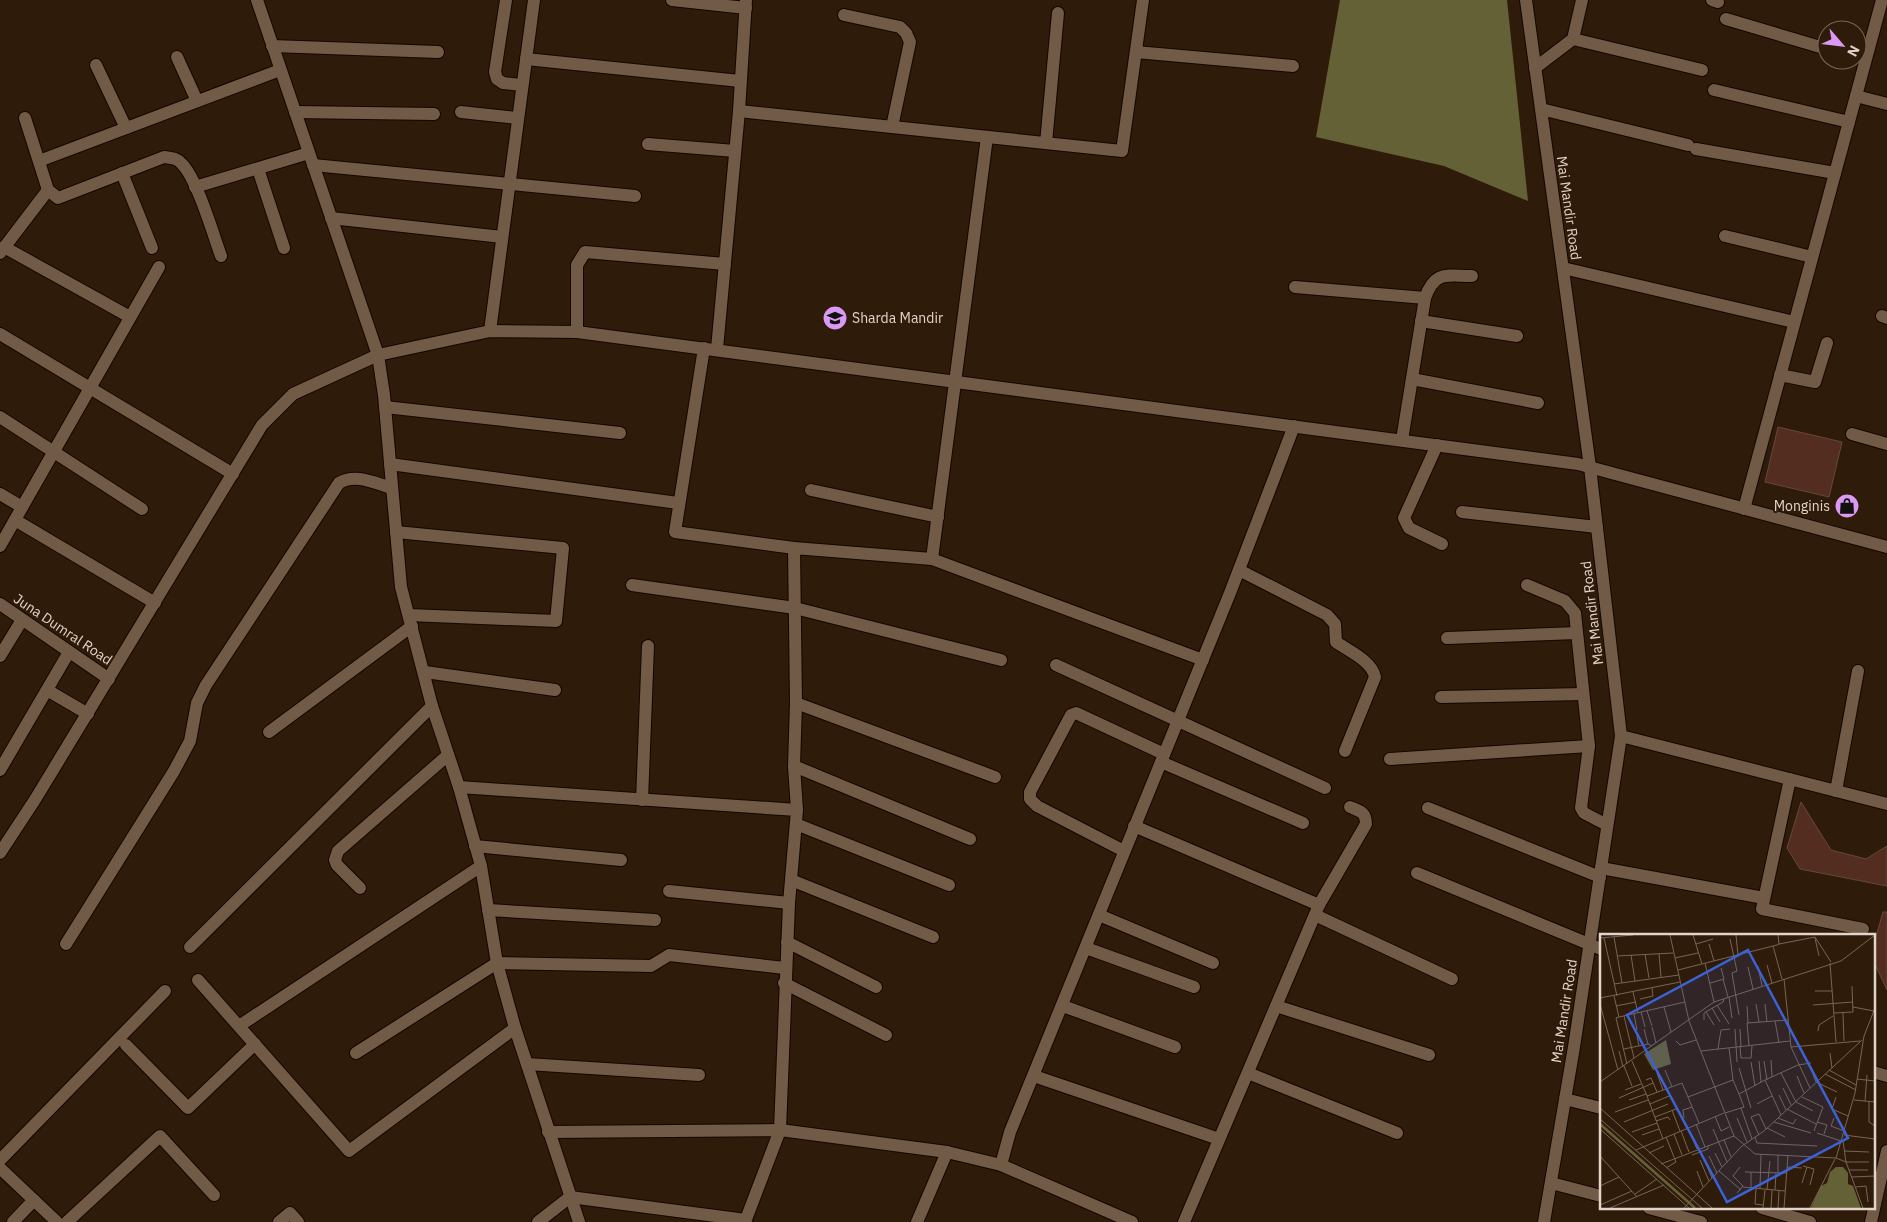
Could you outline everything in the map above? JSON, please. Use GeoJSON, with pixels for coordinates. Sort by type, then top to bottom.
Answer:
{"type":"FeatureCollection","features":[{"type":"Feature","properties":{"kind":"street"},"geometry":{"type":"LineString","coordinates":[[257,0],[378,355],[385,407],[401,587],[425,672],[432,706],[459,787],[475,846],[497,963],[515,1028],[579,1222]]}},
{"type":"Feature","properties":{"kind":"street"},"geometry":{"type":"LineString","coordinates":[[506,0],[496,72],[497,79],[503,83],[522,85]]}},
{"type":"Feature","properties":{"kind":"street"},"geometry":{"type":"LineString","coordinates":[[490,331],[534,0]]}},
{"type":"Feature","properties":{"kind":"street"},"geometry":{"type":"LineString","coordinates":[[672,0],[746,4],[725,264],[710,348],[678,502],[675,532],[794,548],[932,559],[1203,660]]}},
{"type":"Feature","properties":{"kind":"street"},"geometry":{"type":"LineString","coordinates":[[738,112],[1122,151],[1144,0]]}},
{"type":"Feature","properties":{"kind":"street","name":"Mai Mandir Road"},"geometry":{"type":"LineString","coordinates":[[1526,0],[1590,467],[1621,736],[1600,872],[1595,948],[1565,1099],[1544,1222]]}},
{"type":"Feature","properties":{"kind":"street"},"geometry":{"type":"LineString","coordinates":[[1535,68],[1573,39],[1582,0]]}},
{"type":"Feature","properties":{"kind":"street"},"geometry":{"type":"LineString","coordinates":[[1867,42],[1882,0]]}},
{"type":"Feature","properties":{"kind":"street"},"geometry":{"type":"LineString","coordinates":[[1046,143],[1058,13]]}},
{"type":"Feature","properties":{"kind":"street"},"geometry":{"type":"LineString","coordinates":[[844,15],[900,27],[906,33],[910,42],[892,127]]}},
{"type":"Feature","properties":{"kind":"street"},"geometry":{"type":"LineString","coordinates":[[1726,19],[1817,46]]}},
{"type":"Feature","properties":{"kind":"street"},"geometry":{"type":"LineString","coordinates":[[1573,39],[1702,70]]}},
{"type":"Feature","properties":{"kind":"street"},"geometry":{"type":"LineString","coordinates":[[272,46],[438,52]]}},
{"type":"Feature","properties":{"kind":"street"},"geometry":{"type":"LineString","coordinates":[[1136,52],[1293,66]]}},
{"type":"Feature","properties":{"kind":"street"},"geometry":{"type":"LineString","coordinates":[[177,57],[196,101]]}},
{"type":"Feature","properties":{"kind":"street"},"geometry":{"type":"LineString","coordinates":[[526,59],[740,81]]}},
{"type":"Feature","properties":{"kind":"street"},"geometry":{"type":"LineString","coordinates":[[96,65],[126,128]]}},
{"type":"Feature","properties":{"kind":"street"},"geometry":{"type":"LineString","coordinates":[[39,160],[280,70]]}},
{"type":"Feature","properties":{"kind":"street"},"geometry":{"type":"LineString","coordinates":[[1744,508],[1856,96],[1860,70]]}},
{"type":"Feature","properties":{"kind":"street"},"geometry":{"type":"LineString","coordinates":[[1714,90],[1849,122]]}},
{"type":"Feature","properties":{"kind":"street"},"geometry":{"type":"LineString","coordinates":[[1856,96],[1887,104]]}},
{"type":"Feature","properties":{"kind":"street"},"geometry":{"type":"LineString","coordinates":[[1541,110],[1692,147],[1835,173]]}},
{"type":"Feature","properties":{"kind":"street"},"geometry":{"type":"LineString","coordinates":[[295,112],[434,114]]}},
{"type":"Feature","properties":{"kind":"street"},"geometry":{"type":"LineString","coordinates":[[461,112],[517,118]]}},
{"type":"Feature","properties":{"kind":"street"},"geometry":{"type":"LineString","coordinates":[[25,118],[48,190],[58,198],[164,157],[176,159],[184,165],[195,187],[221,256]]}},
{"type":"Feature","properties":{"kind":"street"},"geometry":{"type":"LineString","coordinates":[[932,559],[957,381],[987,137]]}},
{"type":"Feature","properties":{"kind":"street"},"geometry":{"type":"LineString","coordinates":[[648,144],[735,151]]}},
{"type":"Feature","properties":{"kind":"street"},"geometry":{"type":"LineString","coordinates":[[195,187],[258,169],[311,159],[635,196]]}},
{"type":"Feature","properties":{"kind":"street"},"geometry":{"type":"LineString","coordinates":[[258,169],[284,248]]}},
{"type":"Feature","properties":{"kind":"street"},"geometry":{"type":"LineString","coordinates":[[122,173],[152,248]]}},
{"type":"Feature","properties":{"kind":"street"},"geometry":{"type":"LineString","coordinates":[[48,190],[2,250],[130,317]]}},
{"type":"Feature","properties":{"kind":"street"},"geometry":{"type":"LineString","coordinates":[[331,218],[502,237]]}},
{"type":"Feature","properties":{"kind":"street"},"geometry":{"type":"LineString","coordinates":[[1726,236],[1812,257]]}},
{"type":"Feature","properties":{"kind":"street"},"geometry":{"type":"LineString","coordinates":[[577,332],[577,265],[585,252],[725,264]]}},
{"type":"Feature","properties":{"kind":"street"},"geometry":{"type":"LineString","coordinates":[[0,546],[159,267]]}},
{"type":"Feature","properties":{"kind":"street"},"geometry":{"type":"LineString","coordinates":[[1563,268],[1794,322]]}},
{"type":"Feature","properties":{"kind":"street"},"geometry":{"type":"LineString","coordinates":[[1402,440],[1425,298],[1435,278],[1441,276],[1472,276]]}},
{"type":"Feature","properties":{"kind":"street"},"geometry":{"type":"LineString","coordinates":[[1295,287],[1425,298]]}},
{"type":"Feature","properties":{"kind":"street"},"geometry":{"type":"LineString","coordinates":[[1421,321],[1517,336]]}},
{"type":"Feature","properties":{"kind":"street"},"geometry":{"type":"LineString","coordinates":[[0,854],[88,714],[262,425],[293,394],[378,355],[490,331],[577,332],[710,348],[1402,440],[1590,467],[1887,547]]}},
{"type":"Feature","properties":{"kind":"street"},"geometry":{"type":"LineString","coordinates":[[0,334],[233,474]]}},
{"type":"Feature","properties":{"kind":"street"},"geometry":{"type":"LineString","coordinates":[[1780,376],[1815,382],[1828,343]]}},
{"type":"Feature","properties":{"kind":"street"},"geometry":{"type":"LineString","coordinates":[[1412,379],[1538,403]]}},
{"type":"Feature","properties":{"kind":"street"},"geometry":{"type":"LineString","coordinates":[[385,407],[620,433]]}},
{"type":"Feature","properties":{"kind":"street"},"geometry":{"type":"LineString","coordinates":[[0,417],[142,509]]}},
{"type":"Feature","properties":{"kind":"street"},"geometry":{"type":"LineString","coordinates":[[1001,1165],[1010,1132],[1203,660],[1294,426]]}},
{"type":"Feature","properties":{"kind":"street"},"geometry":{"type":"LineString","coordinates":[[1852,434],[1887,444]]}},
{"type":"Feature","properties":{"kind":"street"},"geometry":{"type":"LineString","coordinates":[[1437,445],[1404,518],[1409,528],[1442,544]]}},
{"type":"Feature","properties":{"kind":"street"},"geometry":{"type":"LineString","coordinates":[[390,464],[678,502]]}},
{"type":"Feature","properties":{"kind":"street"},"geometry":{"type":"LineString","coordinates":[[66,944],[174,771],[190,741],[197,703],[206,684],[339,483],[349,478],[365,480],[392,488]]}},
{"type":"Feature","properties":{"kind":"street"},"geometry":{"type":"LineString","coordinates":[[811,490],[938,518]]}},
{"type":"Feature","properties":{"kind":"street"},"geometry":{"type":"LineString","coordinates":[[0,494],[22,507]]}},
{"type":"Feature","properties":{"kind":"street"},"geometry":{"type":"LineString","coordinates":[[1462,512],[1597,527]]}},
{"type":"Feature","properties":{"kind":"street"},"geometry":{"type":"LineString","coordinates":[[15,520],[155,603]]}},
{"type":"Feature","properties":{"kind":"street"},"geometry":{"type":"LineString","coordinates":[[269,732],[410,621],[556,621],[563,548],[396,532]]}},
{"type":"Feature","properties":{"kind":"street"},"geometry":{"type":"LineString","coordinates":[[538,1222],[570,1197],[745,1221],[780,1130],[788,903],[797,810],[794,766],[796,703],[794,548]]}},
{"type":"Feature","properties":{"kind":"street"},"geometry":{"type":"LineString","coordinates":[[1239,570],[1327,615],[1335,624],[1336,642],[1370,666],[1374,672],[1375,677],[1345,752]]}},
{"type":"Feature","properties":{"kind":"street"},"geometry":{"type":"LineString","coordinates":[[632,585],[795,608],[1001,660]]}},
{"type":"Feature","properties":{"kind":"street"},"geometry":{"type":"LineString","coordinates":[[1527,585],[1565,601],[1572,608],[1577,633],[1589,746],[1581,808],[1584,813],[1607,825]]}},
{"type":"Feature","properties":{"kind":"street","name":"Juna Dumral Road"},"geometry":{"type":"LineString","coordinates":[[0,604],[109,679]]}},
{"type":"Feature","properties":{"kind":"street"},"geometry":{"type":"LineString","coordinates":[[0,656],[22,620]]}},
{"type":"Feature","properties":{"kind":"street"},"geometry":{"type":"LineString","coordinates":[[1447,638],[1577,633]]}},
{"type":"Feature","properties":{"kind":"street"},"geometry":{"type":"LineString","coordinates":[[642,800],[648,646]]}},
{"type":"Feature","properties":{"kind":"street"},"geometry":{"type":"LineString","coordinates":[[0,770],[69,652]]}},
{"type":"Feature","properties":{"kind":"street"},"geometry":{"type":"LineString","coordinates":[[1056,665],[1177,722],[1325,788]]}},
{"type":"Feature","properties":{"kind":"street"},"geometry":{"type":"LineString","coordinates":[[1836,791],[1858,671]]}},
{"type":"Feature","properties":{"kind":"street"},"geometry":{"type":"LineString","coordinates":[[425,672],[555,690]]}},
{"type":"Feature","properties":{"kind":"street"},"geometry":{"type":"LineString","coordinates":[[47,690],[88,714]]}},
{"type":"Feature","properties":{"kind":"street"},"geometry":{"type":"LineString","coordinates":[[1442,697],[1583,694]]}},
{"type":"Feature","properties":{"kind":"street"},"geometry":{"type":"LineString","coordinates":[[796,703],[995,778]]}},
{"type":"Feature","properties":{"kind":"street"},"geometry":{"type":"LineString","coordinates":[[190,946],[432,706]]}},
{"type":"Feature","properties":{"kind":"street"},"geometry":{"type":"LineString","coordinates":[[1124,851],[1037,806],[1030,799],[1030,792],[1071,715],[1076,713],[1162,758],[1302,823]]}},
{"type":"Feature","properties":{"kind":"street"},"geometry":{"type":"LineString","coordinates":[[1621,736],[1887,804]]}},
{"type":"Feature","properties":{"kind":"street"},"geometry":{"type":"LineString","coordinates":[[1390,759],[1589,746]]}},
{"type":"Feature","properties":{"kind":"street"},"geometry":{"type":"LineString","coordinates":[[360,888],[337,865],[335,860],[338,851],[448,755]]}},
{"type":"Feature","properties":{"kind":"street"},"geometry":{"type":"LineString","coordinates":[[794,766],[970,839]]}},
{"type":"Feature","properties":{"kind":"street"},"geometry":{"type":"LineString","coordinates":[[1790,779],[1762,909],[1862,929]]}},
{"type":"Feature","properties":{"kind":"street"},"geometry":{"type":"LineString","coordinates":[[459,787],[797,810]]}},
{"type":"Feature","properties":{"kind":"street"},"geometry":{"type":"LineString","coordinates":[[1184,1222],[1317,910],[1366,824],[1366,817],[1362,812],[1350,807]]}},
{"type":"Feature","properties":{"kind":"street"},"geometry":{"type":"LineString","coordinates":[[1428,808],[1600,872],[1764,898]]}},
{"type":"Feature","properties":{"kind":"street"},"geometry":{"type":"LineString","coordinates":[[796,824],[949,884]]}},
{"type":"Feature","properties":{"kind":"street"},"geometry":{"type":"LineString","coordinates":[[1134,826],[1317,910],[1452,979]]}},
{"type":"Feature","properties":{"kind":"street"},"geometry":{"type":"LineString","coordinates":[[475,846],[621,860]]}},
{"type":"Feature","properties":{"kind":"street"},"geometry":{"type":"LineString","coordinates":[[239,1026],[480,866]]}},
{"type":"Feature","properties":{"kind":"street"},"geometry":{"type":"LineString","coordinates":[[1417,873],[1595,948]]}},
{"type":"Feature","properties":{"kind":"street"},"geometry":{"type":"LineString","coordinates":[[791,880],[933,937]]}},
{"type":"Feature","properties":{"kind":"street"},"geometry":{"type":"LineString","coordinates":[[669,890],[788,903]]}},
{"type":"Feature","properties":{"kind":"street"},"geometry":{"type":"LineString","coordinates":[[488,910],[655,920]]}},
{"type":"Feature","properties":{"kind":"street"},"geometry":{"type":"LineString","coordinates":[[1099,915],[1213,963]]}},
{"type":"Feature","properties":{"kind":"street"},"geometry":{"type":"LineString","coordinates":[[787,942],[876,987]]}},
{"type":"Feature","properties":{"kind":"street"},"geometry":{"type":"LineString","coordinates":[[1086,948],[1194,988]]}},
{"type":"Feature","properties":{"kind":"street"},"geometry":{"type":"LineString","coordinates":[[356,1053],[497,963],[651,966],[669,955],[785,968]]}},
{"type":"Feature","properties":{"kind":"street"},"geometry":{"type":"LineString","coordinates":[[198,980],[349,1151],[515,1028]]}},
{"type":"Feature","properties":{"kind":"street"},"geometry":{"type":"LineString","coordinates":[[784,983],[886,1035]]}},
{"type":"Feature","properties":{"kind":"street"},"geometry":{"type":"LineString","coordinates":[[0,1160],[165,991]]}},
{"type":"Feature","properties":{"kind":"street"},"geometry":{"type":"LineString","coordinates":[[1063,1006],[1175,1047]]}},
{"type":"Feature","properties":{"kind":"street"},"geometry":{"type":"LineString","coordinates":[[1276,1006],[1429,1055]]}},
{"type":"Feature","properties":{"kind":"street"},"geometry":{"type":"LineString","coordinates":[[126,1045],[188,1108],[255,1044]]}},
{"type":"Feature","properties":{"kind":"street"},"geometry":{"type":"LineString","coordinates":[[528,1064],[699,1075]]}},
{"type":"Feature","properties":{"kind":"street"},"geometry":{"type":"LineString","coordinates":[[1874,1072],[1887,1076]]}},
{"type":"Feature","properties":{"kind":"street"},"geometry":{"type":"LineString","coordinates":[[1248,1073],[1397,1133]]}},
{"type":"Feature","properties":{"kind":"street"},"geometry":{"type":"LineString","coordinates":[[1034,1076],[1219,1139]]}},
{"type":"Feature","properties":{"kind":"street"},"geometry":{"type":"LineString","coordinates":[[1565,1099],[1600,1108]]}},
{"type":"Feature","properties":{"kind":"street"},"geometry":{"type":"LineString","coordinates":[[548,1132],[780,1130],[947,1152],[1001,1165],[1132,1222]]}},
{"type":"Feature","properties":{"kind":"street"},"geometry":{"type":"LineString","coordinates":[[67,1222],[160,1136],[214,1195]]}},
{"type":"Feature","properties":{"kind":"street"},"geometry":{"type":"LineString","coordinates":[[1874,1209],[1887,1151]]}},
{"type":"Feature","properties":{"kind":"street"},"geometry":{"type":"LineString","coordinates":[[917,1222],[947,1152]]}},
{"type":"Feature","properties":{"kind":"street"},"geometry":{"type":"LineString","coordinates":[[0,1168],[57,1222]]}},
{"type":"Feature","properties":{"kind":"street"},"geometry":{"type":"LineString","coordinates":[[1551,1183],[1600,1196]]}},
{"type":"Feature","properties":{"kind":"street"},"geometry":{"type":"LineString","coordinates":[[13,1222],[34,1200]]}},
{"type":"Feature","properties":{"kind":"street"},"geometry":{"type":"LineString","coordinates":[[1657,1210],[1702,1222]]}},
{"type":"Feature","properties":{"kind":"street"},"geometry":{"type":"LineString","coordinates":[[1769,1210],[1810,1222]]}},
{"type":"Feature","properties":{"kind":"street"},"geometry":{"type":"LineString","coordinates":[[280,1222],[290,1213],[298,1222]]}},
{"type":"Feature","properties":{"kind":"shaded area"},"geometry":{"type":"Polygon","coordinates":[[[1340,0],[1507,0],[1528,201],[1444,166],[1316,137],[1340,0]]]}},
{"type":"Feature","properties":{"kind":"building"},"geometry":{"type":"Polygon","coordinates":[[[1778,427],[1842,442],[1829,497],[1765,482],[1778,427]]]}},
{"type":"Feature","properties":{"kind":"building"},"geometry":{"type":"Polygon","coordinates":[[[1801,802],[1831,850],[1866,859],[1887,846],[1887,886],[1800,869],[1787,848],[1801,802]]]}},
{"type":"Feature","properties":{"kind":"building"},"geometry":{"type":"Polygon","coordinates":[[[1883,912],[1887,912],[1887,990],[1874,962],[1874,944],[1883,912]]]}},
{"type":"Feature","properties":{"kind":"place","name":"Sharda Mandir"},"geometry":{"type":"Point","coordinates":[835,318]}},
{"type":"Feature","properties":{"kind":"place","name":"Monginis"},"geometry":{"type":"Point","coordinates":[1847,506]}}]}
